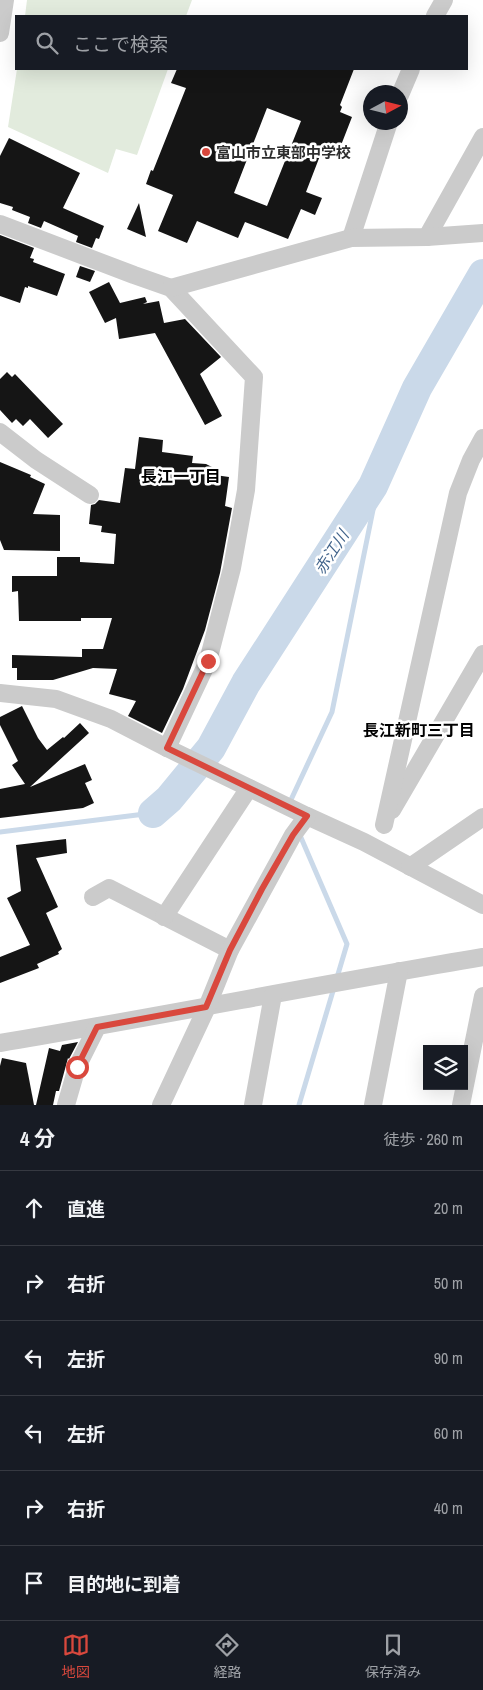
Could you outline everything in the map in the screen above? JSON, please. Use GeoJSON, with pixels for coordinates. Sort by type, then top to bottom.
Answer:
{"type":"FeatureCollection","features":[{"type":"Feature","properties":{"kind":"street"},"geometry":{"type":"LineString","coordinates":[[0,33],[5,0]]}},
{"type":"Feature","properties":{"kind":"street"},"geometry":{"type":"LineString","coordinates":[[436,15],[444,0]]}},
{"type":"Feature","properties":{"kind":"street"},"geometry":{"type":"LineString","coordinates":[[404,85],[411,70]]}},
{"type":"Feature","properties":{"kind":"street"},"geometry":{"type":"LineString","coordinates":[[351,238],[387,130]]}},
{"type":"Feature","properties":{"kind":"street"},"geometry":{"type":"LineString","coordinates":[[427,237],[483,137]]}},
{"type":"Feature","properties":{"kind":"street"},"geometry":{"type":"LineString","coordinates":[[0,224],[172,288],[254,377],[246,490],[232,568],[208,661],[167,748]]}},
{"type":"Feature","properties":{"kind":"street"},"geometry":{"type":"LineString","coordinates":[[172,288],[351,238],[427,237],[483,233]]}},
{"type":"Feature","properties":{"kind":"street"},"geometry":{"type":"LineString","coordinates":[[0,432],[36,460],[90,495]]}},
{"type":"Feature","properties":{"kind":"street"},"geometry":{"type":"LineString","coordinates":[[384,825],[458,493],[471,460],[483,438]]}},
{"type":"Feature","properties":{"kind":"street"},"geometry":{"type":"LineString","coordinates":[[364,842],[384,825],[483,654]]}},
{"type":"Feature","properties":{"kind":"street"},"geometry":{"type":"LineString","coordinates":[[0,693],[56,699],[111,718],[167,748],[364,842],[483,905]]}},
{"type":"Feature","properties":{"kind":"street"},"geometry":{"type":"LineString","coordinates":[[164,917],[249,788]]}},
{"type":"Feature","properties":{"kind":"street"},"geometry":{"type":"LineString","coordinates":[[161,1105],[230,950],[293,835],[307,816]]}},
{"type":"Feature","properties":{"kind":"street"},"geometry":{"type":"LineString","coordinates":[[410,867],[483,817]]}},
{"type":"Feature","properties":{"kind":"street"},"geometry":{"type":"LineString","coordinates":[[93,897],[109,888],[230,950]]}},
{"type":"Feature","properties":{"kind":"street"},"geometry":{"type":"LineString","coordinates":[[0,1043],[483,957]]}},
{"type":"Feature","properties":{"kind":"street"},"geometry":{"type":"LineString","coordinates":[[373,1105],[399,971]]}},
{"type":"Feature","properties":{"kind":"street"},"geometry":{"type":"LineString","coordinates":[[253,1105],[273,995]]}},
{"type":"Feature","properties":{"kind":"street"},"geometry":{"type":"LineString","coordinates":[[461,1105],[483,996]]}},
{"type":"Feature","properties":{"kind":"street"},"geometry":{"type":"LineString","coordinates":[[66,1105],[77,1067],[97,1027]]}},
{"type":"Feature","properties":{"kind":"shaded area"},"geometry":{"type":"Polygon","coordinates":[[[27,0],[192,0],[186,15],[25,15],[27,0]]]}},
{"type":"Feature","properties":{"kind":"shaded area"},"geometry":{"type":"Polygon","coordinates":[[[17,70],[168,70],[137,155],[116,149],[108,173],[8,127],[17,70]]]}},
{"type":"Feature","properties":{"kind":"building"},"geometry":{"type":"Polygon","coordinates":[[[177,70],[354,70],[340,105],[342,107],[340,112],[352,117],[338,153],[323,148],[306,192],[322,198],[315,215],[301,209],[288,239],[245,222],[238,238],[197,221],[187,243],[158,231],[173,195],[146,184],[186,88],[171,83],[177,70]],[[267,108],[234,193],[267,206],[301,121],[267,108]]]}},
{"type":"Feature","properties":{"kind":"building"},"geometry":{"type":"Polygon","coordinates":[[[9,138],[80,173],[63,208],[104,226],[99,239],[96,238],[92,248],[76,242],[78,236],[44,221],[41,228],[28,223],[30,217],[12,210],[13,207],[0,203],[0,156],[9,138]]]}},
{"type":"Feature","properties":{"kind":"building"},"geometry":{"type":"Polygon","coordinates":[[[139,203],[146,237],[127,229],[139,203]]]}},
{"type":"Feature","properties":{"kind":"building"},"geometry":{"type":"Polygon","coordinates":[[[0,235],[34,248],[30,258],[34,259],[33,262],[65,274],[57,296],[28,286],[28,288],[25,287],[20,303],[0,296],[0,235]]]}},
{"type":"Feature","properties":{"kind":"building"},"geometry":{"type":"Polygon","coordinates":[[[80,266],[95,271],[90,282],[76,277],[80,266]]]}},
{"type":"Feature","properties":{"kind":"building"},"geometry":{"type":"Polygon","coordinates":[[[109,282],[120,303],[145,297],[147,302],[143,304],[159,301],[164,323],[185,319],[221,357],[200,374],[222,416],[205,425],[155,333],[119,339],[116,318],[105,323],[89,292],[109,282]]]}},
{"type":"Feature","properties":{"kind":"building"},"geometry":{"type":"Polygon","coordinates":[[[7,372],[12,377],[15,374],[63,424],[48,438],[30,419],[23,426],[16,419],[12,423],[0,410],[0,379],[7,372]]]}},
{"type":"Feature","properties":{"kind":"building"},"geometry":{"type":"Polygon","coordinates":[[[139,437],[163,440],[162,452],[193,456],[192,463],[206,464],[218,470],[215,475],[229,477],[225,506],[232,508],[220,573],[205,630],[183,689],[162,733],[128,716],[136,701],[109,694],[117,669],[93,668],[53,680],[17,680],[17,668],[12,668],[12,655],[82,657],[82,649],[103,649],[112,618],[81,618],[81,621],[19,621],[18,591],[12,592],[12,576],[57,576],[57,557],[80,557],[80,562],[114,564],[116,534],[101,532],[102,526],[89,524],[91,505],[99,500],[120,503],[125,468],[135,469],[139,437]]]}},
{"type":"Feature","properties":{"kind":"building"},"geometry":{"type":"Polygon","coordinates":[[[0,462],[31,475],[30,477],[45,484],[33,514],[60,515],[60,551],[4,550],[0,540],[0,462]]]}},
{"type":"Feature","properties":{"kind":"building"},"geometry":{"type":"Polygon","coordinates":[[[22,706],[38,738],[47,750],[80,723],[89,733],[30,787],[85,764],[92,780],[85,783],[94,803],[83,808],[0,818],[0,789],[25,784],[12,765],[18,761],[0,725],[0,717],[22,706]]]}},
{"type":"Feature","properties":{"kind":"building"},"geometry":{"type":"Polygon","coordinates":[[[66,839],[67,853],[36,858],[58,907],[46,913],[62,949],[58,952],[59,954],[37,964],[39,968],[0,983],[0,957],[30,945],[7,898],[21,891],[16,845],[66,839]]]}},
{"type":"Feature","properties":{"kind":"building"},"geometry":{"type":"Polygon","coordinates":[[[78,1042],[68,1058],[53,1105],[36,1105],[49,1048],[60,1051],[62,1045],[78,1042]]]}},
{"type":"Feature","properties":{"kind":"building"},"geometry":{"type":"Polygon","coordinates":[[[2,1058],[26,1063],[34,1105],[0,1105],[0,1066],[2,1058]]]}},
{"type":"Feature","properties":{"kind":"waterway","name":"赤江川"},"geometry":{"type":"LineString","coordinates":[[153,813],[169,799],[211,748],[246,683],[373,486],[417,388],[483,274]]}},
{"type":"Feature","properties":{"kind":"waterway"},"geometry":{"type":"LineString","coordinates":[[289,804],[332,712],[374,505],[373,486]]}},
{"type":"Feature","properties":{"kind":"waterway"},"geometry":{"type":"LineString","coordinates":[[0,832],[153,813]]}},
{"type":"Feature","properties":{"kind":"waterway"},"geometry":{"type":"LineString","coordinates":[[299,833],[347,944],[299,1105]]}},
{"type":"Feature","properties":{"kind":"place","name":"富山市立東部中学校"},"geometry":{"type":"Point","coordinates":[206,152]}},
{"type":"Feature","properties":{"kind":"district","name":"長江一丁目"},"geometry":{"type":"Point","coordinates":[181,476]}},
{"type":"Feature","properties":{"kind":"district","name":"長江新町三丁目"},"geometry":{"type":"Point","coordinates":[419,730]}},
{"type":"Feature","properties":{"kind":"route"},"geometry":{"type":"LineString","coordinates":[[77,1067],[97,1027],[206,1007],[230,950],[262,889],[293,835],[307,816],[167,748],[208,661]]}}]}
